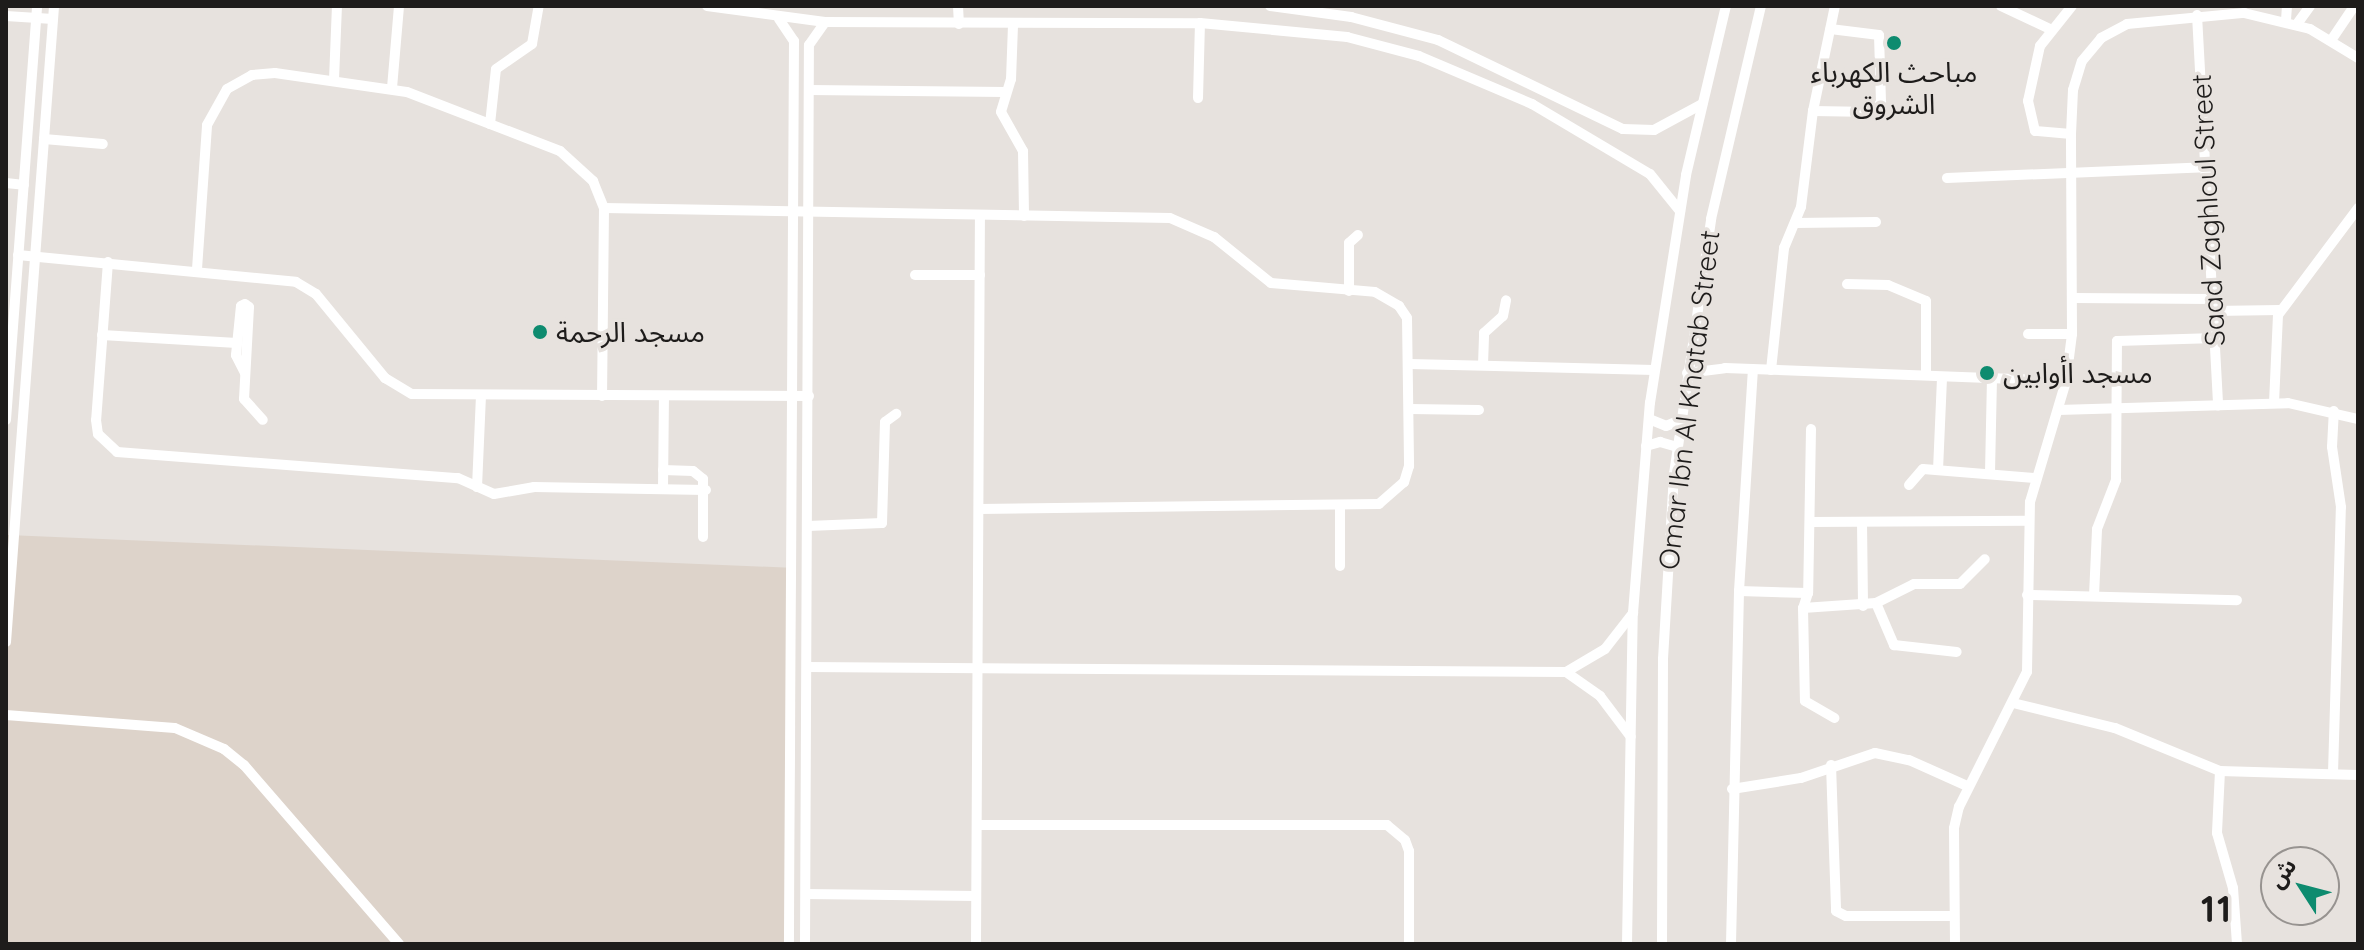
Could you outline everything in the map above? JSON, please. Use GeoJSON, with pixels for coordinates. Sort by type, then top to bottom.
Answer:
{"type":"FeatureCollection","features":[{"type":"Feature","properties":{"kind":"street"},"geometry":{"type":"LineString","coordinates":[[6,420],[37,6]]}},
{"type":"Feature","properties":{"kind":"street"},"geometry":{"type":"LineString","coordinates":[[6,642],[54,6]]}},
{"type":"Feature","properties":{"kind":"street"},"geometry":{"type":"LineString","coordinates":[[334,80],[337,6]]}},
{"type":"Feature","properties":{"kind":"street"},"geometry":{"type":"LineString","coordinates":[[392,88],[399,6]]}},
{"type":"Feature","properties":{"kind":"street"},"geometry":{"type":"LineString","coordinates":[[490,124],[496,69],[532,44],[539,6]]}},
{"type":"Feature","properties":{"kind":"street"},"geometry":{"type":"LineString","coordinates":[[707,6],[825,22],[1013,25],[1200,23],[1347,37],[1419,56],[1532,104],[1650,174],[1680,211]]}},
{"type":"Feature","properties":{"kind":"street"},"geometry":{"type":"LineString","coordinates":[[958,6],[959,24]]}},
{"type":"Feature","properties":{"kind":"street"},"geometry":{"type":"LineString","coordinates":[[1270,6],[1351,17],[1438,40],[1623,129],[1654,130],[1702,104]]}},
{"type":"Feature","properties":{"kind":"street","name":"Omar Ibn Al Khatab Street"},"geometry":{"type":"LineString","coordinates":[[1627,944],[1633,613],[1654,370],[1680,211],[1726,6]]}},
{"type":"Feature","properties":{"kind":"street","name":"Omar Ibn Al Khatab Street"},"geometry":{"type":"LineString","coordinates":[[1662,944],[1663,659],[1677,447],[1711,219],[1761,6]]}},
{"type":"Feature","properties":{"kind":"street"},"geometry":{"type":"LineString","coordinates":[[1771,370],[1784,248],[1795,223],[1813,111],[1835,6]]}},
{"type":"Feature","properties":{"kind":"street"},"geometry":{"type":"LineString","coordinates":[[2001,6],[2050,29]]}},
{"type":"Feature","properties":{"kind":"street"},"geometry":{"type":"LineString","coordinates":[[2071,134],[2041,133],[2030,125],[2030,73],[2050,29],[2072,6]]}},
{"type":"Feature","properties":{"kind":"street"},"geometry":{"type":"LineString","coordinates":[[2286,20],[2287,6]]}},
{"type":"Feature","properties":{"kind":"street"},"geometry":{"type":"LineString","coordinates":[[2297,24],[2310,6]]}},
{"type":"Feature","properties":{"kind":"street"},"geometry":{"type":"LineString","coordinates":[[2332,39],[2354,6]]}},
{"type":"Feature","properties":{"kind":"street"},"geometry":{"type":"LineString","coordinates":[[1955,944],[1954,828],[1967,786],[2027,672],[2028,521],[2035,478],[2066,381],[2072,334],[2071,134],[2076,75],[2101,38],[2127,24],[2191,12],[2222,10],[2286,20],[2332,39],[2358,58]]}},
{"type":"Feature","properties":{"kind":"street","name":"Saad Zaghloul Street"},"geometry":{"type":"LineString","coordinates":[[2191,12],[2205,167],[2218,405]]}},
{"type":"Feature","properties":{"kind":"street"},"geometry":{"type":"LineString","coordinates":[[6,16],[53,19]]}},
{"type":"Feature","properties":{"kind":"street"},"geometry":{"type":"LineString","coordinates":[[778,17],[794,41],[789,944]]}},
{"type":"Feature","properties":{"kind":"street"},"geometry":{"type":"LineString","coordinates":[[1347,37],[1351,17]]}},
{"type":"Feature","properties":{"kind":"street"},"geometry":{"type":"LineString","coordinates":[[805,944],[809,45],[825,22]]}},
{"type":"Feature","properties":{"kind":"street"},"geometry":{"type":"LineString","coordinates":[[1198,98],[1200,23]]}},
{"type":"Feature","properties":{"kind":"street"},"geometry":{"type":"LineString","coordinates":[[1013,25],[1011,79],[1001,112],[1023,151],[1024,216]]}},
{"type":"Feature","properties":{"kind":"street"},"geometry":{"type":"LineString","coordinates":[[1813,111],[1873,112],[1881,102],[1879,35],[1830,29]]}},
{"type":"Feature","properties":{"kind":"street"},"geometry":{"type":"LineString","coordinates":[[197,269],[207,125],[218,99],[239,81],[263,73],[392,88],[573,159],[593,181],[604,208],[602,396]]}},
{"type":"Feature","properties":{"kind":"street"},"geometry":{"type":"LineString","coordinates":[[809,90],[1005,92]]}},
{"type":"Feature","properties":{"kind":"street"},"geometry":{"type":"LineString","coordinates":[[44,139],[103,144]]}},
{"type":"Feature","properties":{"kind":"street"},"geometry":{"type":"LineString","coordinates":[[1947,178],[2205,167]]}},
{"type":"Feature","properties":{"kind":"street"},"geometry":{"type":"LineString","coordinates":[[6,183],[24,185]]}},
{"type":"Feature","properties":{"kind":"street"},"geometry":{"type":"LineString","coordinates":[[604,208],[793,215],[1170,218],[1214,237],[1271,283],[1375,292],[1399,306],[1410,332],[1410,409],[1404,482],[1379,504],[1340,507],[979,509]]}},
{"type":"Feature","properties":{"kind":"street"},"geometry":{"type":"LineString","coordinates":[[2274,403],[2280,310],[2358,208]]}},
{"type":"Feature","properties":{"kind":"street"},"geometry":{"type":"LineString","coordinates":[[976,944],[980,216]]}},
{"type":"Feature","properties":{"kind":"street"},"geometry":{"type":"LineString","coordinates":[[1795,223],[1876,222]]}},
{"type":"Feature","properties":{"kind":"street"},"geometry":{"type":"LineString","coordinates":[[6,234],[20,235]]}},
{"type":"Feature","properties":{"kind":"street"},"geometry":{"type":"LineString","coordinates":[[1349,291],[1349,243],[1358,235]]}},
{"type":"Feature","properties":{"kind":"street"},"geometry":{"type":"LineString","coordinates":[[18,255],[197,269],[296,282],[316,294],[398,388],[428,396],[809,396]]}},
{"type":"Feature","properties":{"kind":"street"},"geometry":{"type":"LineString","coordinates":[[108,262],[96,420],[106,445],[117,452],[458,478],[494,494],[534,487],[706,490]]}},
{"type":"Feature","properties":{"kind":"street"},"geometry":{"type":"LineString","coordinates":[[915,275],[980,275]]}},
{"type":"Feature","properties":{"kind":"street"},"geometry":{"type":"LineString","coordinates":[[1847,284],[1894,287],[1926,301],[1926,375]]}},
{"type":"Feature","properties":{"kind":"street"},"geometry":{"type":"LineString","coordinates":[[2074,298],[2212,299]]}},
{"type":"Feature","properties":{"kind":"street"},"geometry":{"type":"LineString","coordinates":[[1483,365],[1484,333],[1503,316],[1506,300]]}},
{"type":"Feature","properties":{"kind":"street"},"geometry":{"type":"LineString","coordinates":[[2213,311],[2280,310]]}},
{"type":"Feature","properties":{"kind":"street"},"geometry":{"type":"LineString","coordinates":[[2028,334],[2072,334]]}},
{"type":"Feature","properties":{"kind":"street"},"geometry":{"type":"LineString","coordinates":[[102,335],[241,337],[244,399],[263,420]]}},
{"type":"Feature","properties":{"kind":"street"},"geometry":{"type":"LineString","coordinates":[[2094,596],[2097,529],[2116,480],[2119,338],[2216,338]]}},
{"type":"Feature","properties":{"kind":"street"},"geometry":{"type":"LineString","coordinates":[[1410,364],[1654,370]]}},
{"type":"Feature","properties":{"kind":"street"},"geometry":{"type":"LineString","coordinates":[[1687,373],[1753,369],[1926,375],[1942,379],[2066,381]]}},
{"type":"Feature","properties":{"kind":"street"},"geometry":{"type":"LineString","coordinates":[[1731,944],[1732,789],[1739,591],[1753,369]]}},
{"type":"Feature","properties":{"kind":"street"},"geometry":{"type":"LineString","coordinates":[[1990,473],[1992,378]]}},
{"type":"Feature","properties":{"kind":"street"},"geometry":{"type":"LineString","coordinates":[[1938,470],[1942,379]]}},
{"type":"Feature","properties":{"kind":"street"},"geometry":{"type":"LineString","coordinates":[[477,487],[481,396]]}},
{"type":"Feature","properties":{"kind":"street"},"geometry":{"type":"LineString","coordinates":[[663,489],[664,396]]}},
{"type":"Feature","properties":{"kind":"street"},"geometry":{"type":"LineString","coordinates":[[2058,410],[2274,403],[2334,411],[2358,419]]}},
{"type":"Feature","properties":{"kind":"street"},"geometry":{"type":"LineString","coordinates":[[1410,409],[1479,410]]}},
{"type":"Feature","properties":{"kind":"street"},"geometry":{"type":"LineString","coordinates":[[2333,773],[2341,507],[2332,447],[2334,411]]}},
{"type":"Feature","properties":{"kind":"street"},"geometry":{"type":"LineString","coordinates":[[808,526],[882,523],[885,422],[896,414]]}},
{"type":"Feature","properties":{"kind":"street"},"geometry":{"type":"LineString","coordinates":[[1649,419],[1666,426],[1681,420]]}},
{"type":"Feature","properties":{"kind":"street"},"geometry":{"type":"LineString","coordinates":[[1811,429],[1808,593],[1803,608],[1805,701],[1834,718]]}},
{"type":"Feature","properties":{"kind":"street"},"geometry":{"type":"LineString","coordinates":[[1646,446],[1660,442],[1677,447]]}},
{"type":"Feature","properties":{"kind":"street"},"geometry":{"type":"LineString","coordinates":[[663,470],[697,472],[706,490],[703,537]]}},
{"type":"Feature","properties":{"kind":"street"},"geometry":{"type":"LineString","coordinates":[[1909,485],[1918,471],[2035,478]]}},
{"type":"Feature","properties":{"kind":"street"},"geometry":{"type":"LineString","coordinates":[[1340,507],[1340,566]]}},
{"type":"Feature","properties":{"kind":"street"},"geometry":{"type":"LineString","coordinates":[[1810,522],[2028,521]]}},
{"type":"Feature","properties":{"kind":"street"},"geometry":{"type":"LineString","coordinates":[[1862,522],[1863,606]]}},
{"type":"Feature","properties":{"kind":"street"},"geometry":{"type":"LineString","coordinates":[[1803,608],[1863,606],[1876,603],[1907,585],[1966,582],[1985,559]]}},
{"type":"Feature","properties":{"kind":"street"},"geometry":{"type":"LineString","coordinates":[[1739,591],[1808,593]]}},
{"type":"Feature","properties":{"kind":"street"},"geometry":{"type":"LineString","coordinates":[[2027,595],[2237,600]]}},
{"type":"Feature","properties":{"kind":"street"},"geometry":{"type":"LineString","coordinates":[[1876,603],[1890,639],[1900,648],[1957,652]]}},
{"type":"Feature","properties":{"kind":"street"},"geometry":{"type":"LineString","coordinates":[[807,667],[1566,672],[1605,649],[1633,613]]}},
{"type":"Feature","properties":{"kind":"street"},"geometry":{"type":"LineString","coordinates":[[1566,672],[1600,696],[1631,737]]}},
{"type":"Feature","properties":{"kind":"street"},"geometry":{"type":"LineString","coordinates":[[2013,703],[2115,728],[2220,771],[2358,775]]}},
{"type":"Feature","properties":{"kind":"street"},"geometry":{"type":"LineString","coordinates":[[6,715],[175,728],[224,749],[244,765],[399,944]]}},
{"type":"Feature","properties":{"kind":"street"},"geometry":{"type":"LineString","coordinates":[[1732,789],[1801,778],[1858,755],[1892,755],[1967,786]]}},
{"type":"Feature","properties":{"kind":"street"},"geometry":{"type":"LineString","coordinates":[[1831,765],[1836,911],[1846,916],[1954,916]]}},
{"type":"Feature","properties":{"kind":"street"},"geometry":{"type":"LineString","coordinates":[[2220,771],[2217,833],[2233,888],[2237,944]]}},
{"type":"Feature","properties":{"kind":"street"},"geometry":{"type":"LineString","coordinates":[[977,825],[1387,825],[1405,840],[1409,851],[1409,944]]}},
{"type":"Feature","properties":{"kind":"street"},"geometry":{"type":"LineString","coordinates":[[806,894],[976,896]]}},
{"type":"Feature","properties":{"kind":"shaded area"},"geometry":{"type":"Polygon","coordinates":[[[8,535],[796,568],[794,944],[6,944],[8,535]]]}},
{"type":"Feature","properties":{"kind":"place","name":"مباحث الكهرباء الشروق"},"geometry":{"type":"Point","coordinates":[1894,43]}},
{"type":"Feature","properties":{"kind":"place","name":"مسجد الرحمة"},"geometry":{"type":"Point","coordinates":[540,332]}},
{"type":"Feature","properties":{"kind":"place","name":"مسجد اأوابين"},"geometry":{"type":"Point","coordinates":[1987,373]}},
{"type":"Feature","properties":{"kind":"district","name":"11"},"geometry":{"type":"Point","coordinates":[2217,909]}}]}
